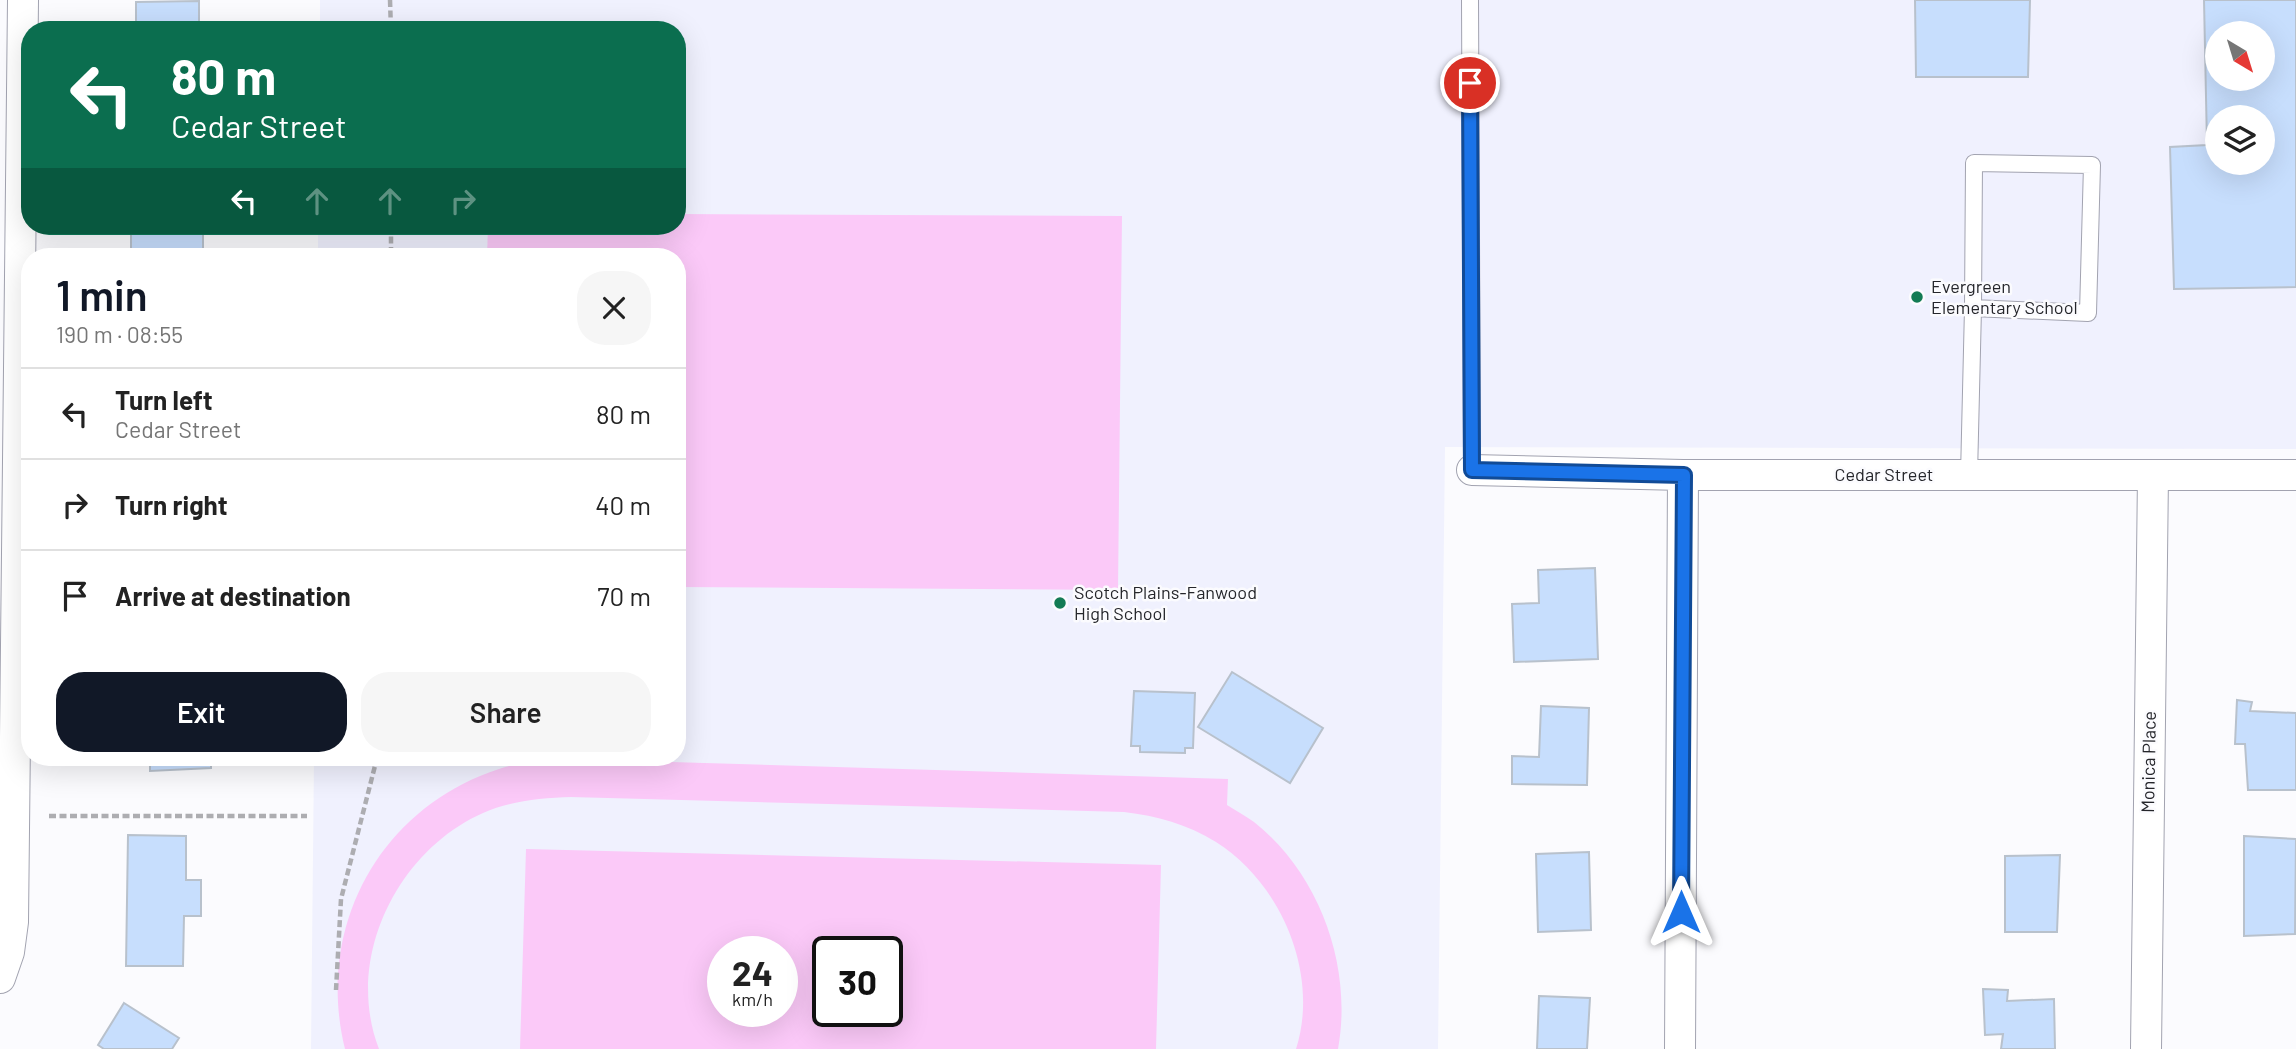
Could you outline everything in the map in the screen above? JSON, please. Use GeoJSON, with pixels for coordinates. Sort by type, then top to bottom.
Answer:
{"type":"FeatureCollection","features":[{"type":"Feature","properties":{"kind":"street"},"geometry":{"type":"LineString","coordinates":[[23,0],[23,21]]}},
{"type":"Feature","properties":{"kind":"street"},"geometry":{"type":"LineString","coordinates":[[0,978],[9,952],[13,922],[21,181]]}},
{"type":"Feature","properties":{"kind":"street","name":"Cedar Street"},"geometry":{"type":"LineString","coordinates":[[1472,470],[1684,475],[2296,475]]}},
{"type":"Feature","properties":{"kind":"street"},"geometry":{"type":"LineString","coordinates":[[1680,1049],[1684,475]]}},
{"type":"Feature","properties":{"kind":"street","name":"Monica Place"},"geometry":{"type":"LineString","coordinates":[[2146,1049],[2153,475]]}},
{"type":"Feature","properties":{"kind":"lane"},"geometry":{"type":"LineString","coordinates":[[1470,0],[1472,470]]}},
{"type":"Feature","properties":{"kind":"lane"},"geometry":{"type":"LineString","coordinates":[[1969,475],[1974,163],[2092,165],[2088,313],[1973,309]]}},
{"type":"Feature","properties":{"kind":"path"},"geometry":{"type":"LineString","coordinates":[[390,0],[391,21]]}},
{"type":"Feature","properties":{"kind":"path"},"geometry":{"type":"LineString","coordinates":[[336,990],[341,900],[375,766]]}},
{"type":"Feature","properties":{"kind":"path"},"geometry":{"type":"LineString","coordinates":[[14,816],[307,816]]}},
{"type":"Feature","properties":{"kind":"shaded area","name":"Scotch Plains-Fanwood High School"},"geometry":{"type":"Polygon","coordinates":[[[320,0],[2296,0],[2296,449],[1445,447],[1438,1049],[311,1049],[314,766],[686,766],[686,248],[318,248],[318,235],[686,235],[686,21],[320,21],[320,0]]]}},
{"type":"Feature","properties":{"kind":"shaded area"},"geometry":{"type":"Polygon","coordinates":[[[686,214],[1122,216],[1118,590],[686,587],[686,248],[487,248],[488,235],[686,235],[686,214]]]}},
{"type":"Feature","properties":{"kind":"shaded area"},"geometry":{"type":"Polygon","coordinates":[[[686,762],[1228,779],[1227,805],[1254,822],[1277,843],[1314,895],[1326,924],[1340,986],[1338,1049],[1296,1049],[1302,1020],[1303,991],[1298,961],[1276,906],[1259,881],[1239,860],[1216,842],[1172,822],[1124,812],[571,797],[526,801],[483,813],[452,830],[426,853],[403,881],[386,912],[374,945],[368,979],[370,1015],[379,1049],[345,1049],[338,1004],[340,960],[349,918],[366,878],[390,843],[420,812],[457,787],[508,766],[686,766],[686,762]]]}},
{"type":"Feature","properties":{"kind":"shaded area"},"geometry":{"type":"Polygon","coordinates":[[[526,849],[1161,865],[1156,1049],[520,1049],[526,849]]]}},
{"type":"Feature","properties":{"kind":"building"},"geometry":{"type":"Polygon","coordinates":[[[1915,0],[2030,0],[2028,77],[1916,77],[1915,0]]]}},
{"type":"Feature","properties":{"kind":"building"},"geometry":{"type":"Polygon","coordinates":[[[2204,0],[2296,0],[2296,287],[2174,289],[2170,147],[2205,145],[2205,175],[2275,175],[2275,105],[2206,105],[2206,91],[2275,91],[2275,21],[2205,21],[2205,48],[2204,0]]]}},
{"type":"Feature","properties":{"kind":"building"},"geometry":{"type":"Polygon","coordinates":[[[199,1],[199,21],[136,21],[136,2],[199,1]]]}},
{"type":"Feature","properties":{"kind":"building"},"geometry":{"type":"Polygon","coordinates":[[[131,235],[203,235],[203,248],[131,248],[131,235]]]}},
{"type":"Feature","properties":{"kind":"building"},"geometry":{"type":"Polygon","coordinates":[[[1595,568],[1598,659],[1514,662],[1512,604],[1539,603],[1538,570],[1595,568]]]}},
{"type":"Feature","properties":{"kind":"building"},"geometry":{"type":"Polygon","coordinates":[[[1232,672],[1323,728],[1290,783],[1198,727],[1232,672]]]}},
{"type":"Feature","properties":{"kind":"building"},"geometry":{"type":"Polygon","coordinates":[[[1134,691],[1195,693],[1193,748],[1185,748],[1185,753],[1140,752],[1140,746],[1131,746],[1134,691]]]}},
{"type":"Feature","properties":{"kind":"building"},"geometry":{"type":"Polygon","coordinates":[[[2237,700],[2252,702],[2250,711],[2296,713],[2296,790],[2248,790],[2245,744],[2235,744],[2237,700]]]}},
{"type":"Feature","properties":{"kind":"building"},"geometry":{"type":"Polygon","coordinates":[[[1541,706],[1589,708],[1587,785],[1512,784],[1512,756],[1539,757],[1541,706]]]}},
{"type":"Feature","properties":{"kind":"building"},"geometry":{"type":"Polygon","coordinates":[[[150,766],[211,766],[211,768],[150,771],[150,766]]]}},
{"type":"Feature","properties":{"kind":"building"},"geometry":{"type":"Polygon","coordinates":[[[128,835],[186,836],[186,880],[201,880],[201,916],[184,916],[183,966],[126,966],[128,835]]]}},
{"type":"Feature","properties":{"kind":"building"},"geometry":{"type":"Polygon","coordinates":[[[2244,836],[2296,839],[2295,934],[2244,936],[2244,836]]]}},
{"type":"Feature","properties":{"kind":"building"},"geometry":{"type":"Polygon","coordinates":[[[1589,852],[1591,930],[1538,932],[1536,854],[1589,852]]]}},
{"type":"Feature","properties":{"kind":"building"},"geometry":{"type":"Polygon","coordinates":[[[2060,855],[2057,932],[2005,932],[2005,856],[2060,855]]]}},
{"type":"Feature","properties":{"kind":"building"},"geometry":{"type":"Polygon","coordinates":[[[1983,989],[2008,990],[2007,1001],[2054,999],[2055,1049],[2001,1049],[2003,1034],[1985,1035],[1983,989]]]}},
{"type":"Feature","properties":{"kind":"building"},"geometry":{"type":"Polygon","coordinates":[[[1539,996],[1590,998],[1587,1049],[1537,1049],[1539,996]]]}},
{"type":"Feature","properties":{"kind":"building"},"geometry":{"type":"Polygon","coordinates":[[[124,1003],[179,1038],[172,1049],[104,1049],[98,1045],[124,1003]]]}},
{"type":"Feature","properties":{"kind":"place","name":"Evergreen Elementary School"},"geometry":{"type":"Point","coordinates":[1917,297]}},
{"type":"Feature","properties":{"kind":"place","name":"Scotch Plains-Fanwood High School"},"geometry":{"type":"Point","coordinates":[1060,603]}},
{"type":"Feature","properties":{"kind":"route"},"geometry":{"type":"LineString","coordinates":[[1470,83],[1472,470],[1684,475],[1681,912]]}}]}
